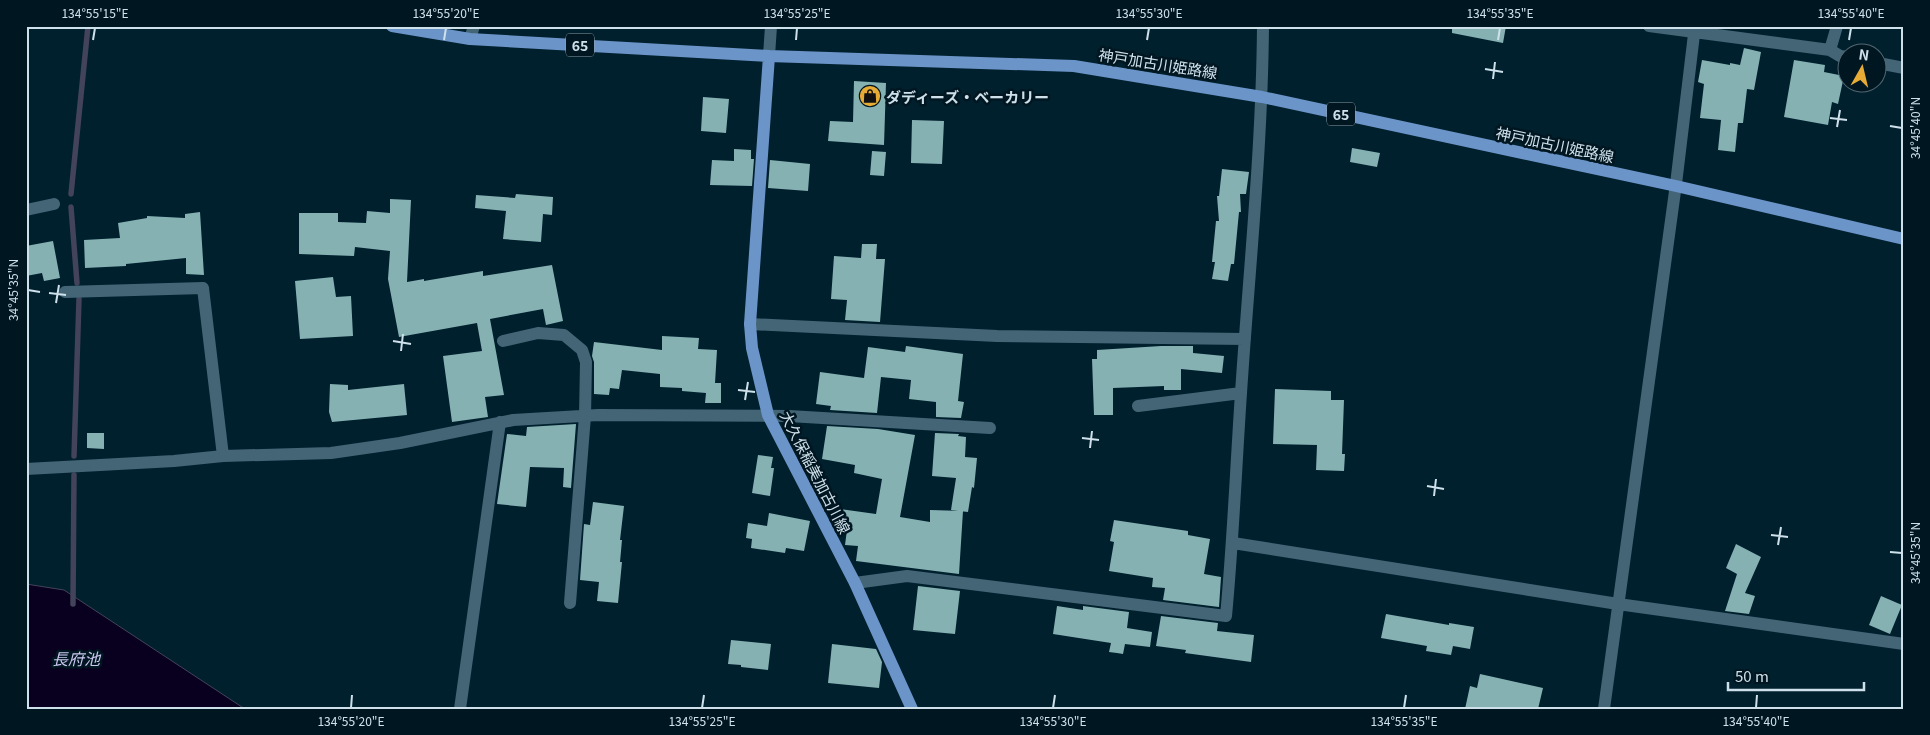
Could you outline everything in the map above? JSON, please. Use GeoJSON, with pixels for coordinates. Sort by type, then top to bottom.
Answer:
{"type":"FeatureCollection","features":[{"type":"Feature","properties":{"kind":"main road","name":"神戸加古川姫路線"},"geometry":{"type":"LineString","coordinates":[[392,26],[470,39],[769,56],[1074,66],[1262,97],[1676,186],[1904,239]]}},
{"type":"Feature","properties":{"kind":"main road","name":"大久保稲美加古川線"},"geometry":{"type":"LineString","coordinates":[[769,56],[750,324],[752,348],[768,415],[855,583],[912,709]]}},
{"type":"Feature","properties":{"kind":"street"},"geometry":{"type":"LineString","coordinates":[[470,39],[474,26]]}},
{"type":"Feature","properties":{"kind":"street"},"geometry":{"type":"LineString","coordinates":[[769,56],[771,26]]}},
{"type":"Feature","properties":{"kind":"street"},"geometry":{"type":"LineString","coordinates":[[855,583],[907,576],[1226,616],[1233,543],[1241,393],[1262,97],[1263,26]]}},
{"type":"Feature","properties":{"kind":"street"},"geometry":{"type":"LineString","coordinates":[[1649,26],[1695,29],[1830,50],[1838,55]]}},
{"type":"Feature","properties":{"kind":"street"},"geometry":{"type":"LineString","coordinates":[[1830,50],[1837,26]]}},
{"type":"Feature","properties":{"kind":"street"},"geometry":{"type":"LineString","coordinates":[[1604,709],[1676,186],[1695,29]]}},
{"type":"Feature","properties":{"kind":"street"},"geometry":{"type":"LineString","coordinates":[[1888,65],[1904,68]]}},
{"type":"Feature","properties":{"kind":"street"},"geometry":{"type":"LineString","coordinates":[[26,210],[54,204]]}},
{"type":"Feature","properties":{"kind":"street"},"geometry":{"type":"LineString","coordinates":[[65,292],[203,288],[222,456]]}},
{"type":"Feature","properties":{"kind":"street"},"geometry":{"type":"LineString","coordinates":[[750,324],[997,336],[1245,339]]}},
{"type":"Feature","properties":{"kind":"street"},"geometry":{"type":"LineString","coordinates":[[503,341],[538,333],[564,335],[575,342],[582,350],[586,362],[585,416],[570,603]]}},
{"type":"Feature","properties":{"kind":"street"},"geometry":{"type":"LineString","coordinates":[[1138,406],[1241,393]]}},
{"type":"Feature","properties":{"kind":"street"},"geometry":{"type":"LineString","coordinates":[[26,469],[174,461],[222,456],[331,453],[400,443],[500,422],[585,416],[768,415],[990,428]]}},
{"type":"Feature","properties":{"kind":"street"},"geometry":{"type":"LineString","coordinates":[[460,709],[500,422]]}},
{"type":"Feature","properties":{"kind":"street"},"geometry":{"type":"LineString","coordinates":[[1233,543],[1618,604],[1904,644]]}},
{"type":"Feature","properties":{"kind":"water","name":"長府池"},"geometry":{"type":"Polygon","coordinates":[[[26,584],[64,590],[245,709],[26,709],[26,584]]]}},
{"type":"Feature","properties":{"kind":"building"},"geometry":{"type":"Polygon","coordinates":[[[1452,26],[1506,26],[1503,43],[1452,33],[1452,26]]]}},
{"type":"Feature","properties":{"kind":"building"},"geometry":{"type":"Polygon","coordinates":[[[1744,48],[1761,52],[1754,90],[1747,89],[1743,123],[1738,123],[1735,152],[1718,150],[1721,120],[1700,118],[1704,84],[1698,82],[1702,60],[1740,65],[1744,48]]]}},
{"type":"Feature","properties":{"kind":"building"},"geometry":{"type":"Polygon","coordinates":[[[1794,60],[1825,65],[1824,72],[1838,75],[1838,92],[1841,92],[1838,104],[1832,102],[1828,125],[1784,117],[1794,60]]]}},
{"type":"Feature","properties":{"kind":"building"},"geometry":{"type":"Polygon","coordinates":[[[854,81],[886,83],[884,145],[828,141],[830,121],[853,122],[854,81]]]}},
{"type":"Feature","properties":{"kind":"building"},"geometry":{"type":"Polygon","coordinates":[[[703,97],[729,99],[726,133],[701,131],[703,97]]]}},
{"type":"Feature","properties":{"kind":"building"},"geometry":{"type":"Polygon","coordinates":[[[912,120],[944,121],[942,164],[911,163],[912,120]]]}},
{"type":"Feature","properties":{"kind":"building"},"geometry":{"type":"Polygon","coordinates":[[[1352,148],[1380,153],[1377,167],[1350,162],[1352,148]]]}},
{"type":"Feature","properties":{"kind":"building"},"geometry":{"type":"Polygon","coordinates":[[[734,149],[751,150],[751,159],[754,159],[752,186],[710,185],[712,160],[734,161],[734,149]]]}},
{"type":"Feature","properties":{"kind":"building"},"geometry":{"type":"Polygon","coordinates":[[[872,151],[886,152],[884,176],[870,175],[872,151]]]}},
{"type":"Feature","properties":{"kind":"building"},"geometry":{"type":"Polygon","coordinates":[[[770,160],[810,164],[808,191],[768,188],[770,160]]]}},
{"type":"Feature","properties":{"kind":"building"},"geometry":{"type":"Polygon","coordinates":[[[1222,169],[1249,172],[1246,194],[1240,194],[1241,212],[1239,212],[1234,264],[1231,264],[1228,281],[1212,279],[1215,262],[1212,262],[1216,221],[1219,221],[1217,196],[1219,196],[1222,169]]]}},
{"type":"Feature","properties":{"kind":"building"},"geometry":{"type":"Polygon","coordinates":[[[516,194],[553,197],[552,215],[543,214],[541,242],[503,239],[506,211],[475,208],[476,195],[515,198],[516,194]]]}},
{"type":"Feature","properties":{"kind":"building"},"geometry":{"type":"Polygon","coordinates":[[[390,199],[411,200],[407,282],[483,271],[483,276],[552,265],[563,321],[546,325],[543,309],[490,319],[504,395],[485,397],[488,417],[452,422],[443,356],[482,351],[477,323],[399,337],[388,279],[390,251],[355,247],[354,256],[299,254],[299,213],[338,213],[338,222],[366,223],[367,211],[390,213],[390,199]]]}},
{"type":"Feature","properties":{"kind":"building"},"geometry":{"type":"Polygon","coordinates":[[[200,212],[204,275],[186,274],[186,258],[126,264],[126,266],[85,268],[84,240],[120,238],[118,223],[147,218],[147,216],[185,218],[185,214],[200,212]]]}},
{"type":"Feature","properties":{"kind":"building"},"geometry":{"type":"Polygon","coordinates":[[[53,241],[60,278],[44,281],[42,273],[26,276],[26,246],[53,241]]]}},
{"type":"Feature","properties":{"kind":"building"},"geometry":{"type":"Polygon","coordinates":[[[862,244],[877,244],[876,259],[885,259],[880,322],[845,320],[847,300],[831,299],[834,256],[861,258],[862,244]]]}},
{"type":"Feature","properties":{"kind":"building"},"geometry":{"type":"Polygon","coordinates":[[[333,277],[336,297],[351,296],[353,336],[300,339],[295,281],[333,277]]]}},
{"type":"Feature","properties":{"kind":"building"},"geometry":{"type":"Polygon","coordinates":[[[662,336],[699,338],[698,349],[717,350],[715,383],[721,383],[721,403],[705,403],[706,393],[682,391],[682,388],[660,387],[660,374],[622,370],[619,389],[610,388],[609,395],[594,394],[594,362],[592,356],[594,342],[662,350],[662,336]]]}},
{"type":"Feature","properties":{"kind":"building"},"geometry":{"type":"Polygon","coordinates":[[[906,346],[963,354],[958,401],[964,402],[961,418],[936,417],[936,402],[909,399],[911,380],[881,377],[877,413],[830,410],[831,406],[816,404],[820,372],[864,378],[868,347],[905,352],[906,346]]]}},
{"type":"Feature","properties":{"kind":"building"},"geometry":{"type":"Polygon","coordinates":[[[1193,346],[1193,353],[1224,356],[1222,373],[1181,369],[1181,390],[1164,390],[1164,386],[1113,388],[1113,415],[1094,415],[1092,359],[1097,359],[1097,350],[1193,346]]]}},
{"type":"Feature","properties":{"kind":"building"},"geometry":{"type":"Polygon","coordinates":[[[330,384],[348,385],[348,390],[404,384],[407,415],[332,422],[329,412],[330,384]]]}},
{"type":"Feature","properties":{"kind":"building"},"geometry":{"type":"Polygon","coordinates":[[[1275,389],[1331,391],[1331,400],[1344,400],[1342,454],[1345,454],[1344,471],[1316,470],[1317,445],[1273,444],[1275,389]]]}},
{"type":"Feature","properties":{"kind":"building"},"geometry":{"type":"Polygon","coordinates":[[[576,424],[571,488],[563,487],[564,468],[530,467],[526,507],[497,504],[507,434],[526,436],[527,427],[576,424]]]}},
{"type":"Feature","properties":{"kind":"building"},"geometry":{"type":"Polygon","coordinates":[[[827,426],[878,429],[915,435],[900,517],[930,522],[930,510],[963,511],[959,574],[856,561],[858,546],[845,545],[847,530],[837,529],[840,509],[876,514],[882,479],[854,473],[855,465],[822,459],[827,426]]]}},
{"type":"Feature","properties":{"kind":"building"},"geometry":{"type":"Polygon","coordinates":[[[87,433],[104,433],[104,449],[87,448],[87,433]]]}},
{"type":"Feature","properties":{"kind":"building"},"geometry":{"type":"Polygon","coordinates":[[[935,433],[959,434],[958,436],[966,437],[965,457],[977,458],[974,488],[972,487],[968,512],[951,510],[956,478],[932,476],[935,433]]]}},
{"type":"Feature","properties":{"kind":"building"},"geometry":{"type":"Polygon","coordinates":[[[758,455],[773,457],[771,468],[774,468],[770,496],[752,493],[758,455]]]}},
{"type":"Feature","properties":{"kind":"building"},"geometry":{"type":"Polygon","coordinates":[[[593,502],[624,506],[620,540],[622,540],[620,562],[622,562],[618,603],[597,601],[599,582],[580,580],[584,524],[590,525],[593,502]]]}},
{"type":"Feature","properties":{"kind":"building"},"geometry":{"type":"Polygon","coordinates":[[[769,513],[810,521],[804,551],[786,548],[785,553],[751,548],[752,539],[746,538],[748,523],[767,526],[769,513]]]}},
{"type":"Feature","properties":{"kind":"building"},"geometry":{"type":"Polygon","coordinates":[[[1114,520],[1188,531],[1188,535],[1210,539],[1204,574],[1221,577],[1219,607],[1163,600],[1165,588],[1152,587],[1153,578],[1109,571],[1114,542],[1110,541],[1114,520]]]}},
{"type":"Feature","properties":{"kind":"building"},"geometry":{"type":"Polygon","coordinates":[[[1736,544],[1761,557],[1745,593],[1755,596],[1749,614],[1725,611],[1737,574],[1726,568],[1736,544]]]}},
{"type":"Feature","properties":{"kind":"building"},"geometry":{"type":"Polygon","coordinates":[[[918,586],[960,591],[955,634],[913,630],[918,586]]]}},
{"type":"Feature","properties":{"kind":"building"},"geometry":{"type":"Polygon","coordinates":[[[1881,596],[1902,605],[1890,634],[1869,625],[1881,596]]]}},
{"type":"Feature","properties":{"kind":"building"},"geometry":{"type":"Polygon","coordinates":[[[1057,606],[1083,610],[1083,606],[1129,612],[1127,628],[1152,632],[1150,647],[1125,644],[1123,654],[1109,652],[1111,643],[1053,634],[1057,606]]]}},
{"type":"Feature","properties":{"kind":"building"},"geometry":{"type":"Polygon","coordinates":[[[1386,614],[1449,625],[1449,623],[1474,627],[1470,649],[1453,646],[1451,655],[1426,651],[1427,646],[1381,638],[1386,614]]]}},
{"type":"Feature","properties":{"kind":"building"},"geometry":{"type":"Polygon","coordinates":[[[1161,616],[1218,623],[1217,631],[1254,635],[1251,662],[1185,653],[1186,650],[1156,646],[1161,616]]]}},
{"type":"Feature","properties":{"kind":"building"},"geometry":{"type":"Polygon","coordinates":[[[731,640],[771,644],[768,670],[728,664],[731,640]]]}},
{"type":"Feature","properties":{"kind":"building"},"geometry":{"type":"Polygon","coordinates":[[[832,644],[876,649],[882,662],[879,688],[828,683],[832,644]]]}},
{"type":"Feature","properties":{"kind":"building"},"geometry":{"type":"Polygon","coordinates":[[[1480,674],[1543,688],[1538,709],[1465,709],[1470,686],[1477,688],[1480,674]]]}},
{"type":"Feature","properties":{"kind":"waterway"},"geometry":{"type":"LineString","coordinates":[[71,194],[88,26]]}},
{"type":"Feature","properties":{"kind":"waterway"},"geometry":{"type":"LineString","coordinates":[[71,207],[77,283]]}},
{"type":"Feature","properties":{"kind":"waterway"},"geometry":{"type":"LineString","coordinates":[[74,456],[79,299]]}},
{"type":"Feature","properties":{"kind":"waterway"},"geometry":{"type":"LineString","coordinates":[[73,604],[74,475]]}},
{"type":"Feature","properties":{"kind":"place","name":"ダディーズ・ベーカリー"},"geometry":{"type":"Point","coordinates":[870,96]}}]}
